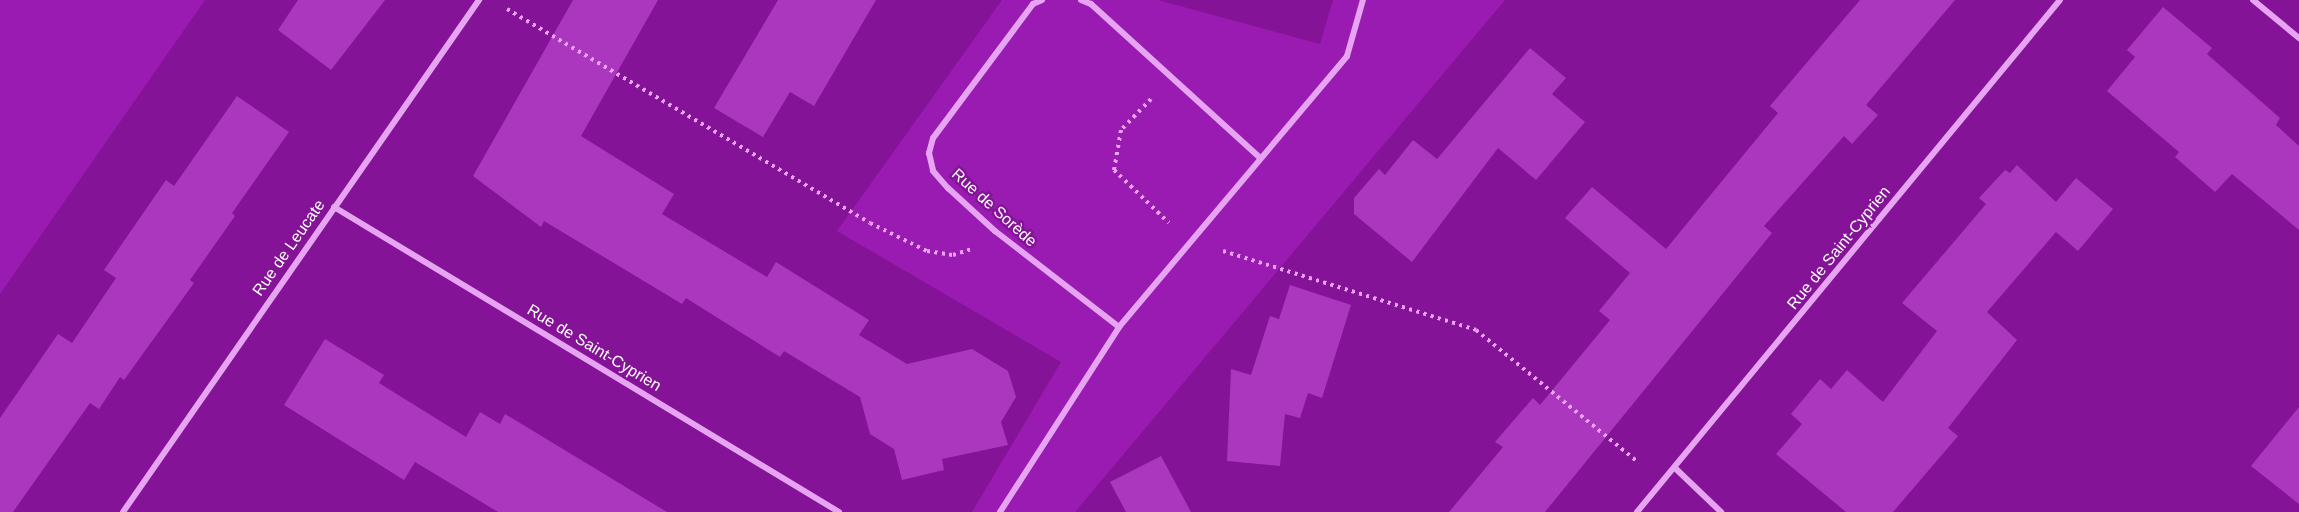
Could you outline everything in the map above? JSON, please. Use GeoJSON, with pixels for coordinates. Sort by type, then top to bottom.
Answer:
{"type":"FeatureCollection","features":[{"type":"Feature","properties":{"kind":"street","name":"Rue de Leucate"},"geometry":{"type":"LineString","coordinates":[[123,512],[479,0]]}},
{"type":"Feature","properties":{"kind":"street","name":"Rue de Sorède"},"geometry":{"type":"LineString","coordinates":[[1042,0],[1033,4],[940,128],[929,153],[940,179],[995,231],[1119,327]]}},
{"type":"Feature","properties":{"kind":"street"},"geometry":{"type":"LineString","coordinates":[[1081,0],[1091,4],[1258,157]]}},
{"type":"Feature","properties":{"kind":"street"},"geometry":{"type":"LineString","coordinates":[[1000,512],[1119,327],[1258,157],[1347,56],[1363,0]]}},
{"type":"Feature","properties":{"kind":"street","name":"Rue de Saint-Cyprien"},"geometry":{"type":"LineString","coordinates":[[1637,512],[2060,0]]}},
{"type":"Feature","properties":{"kind":"street"},"geometry":{"type":"LineString","coordinates":[[2253,0],[2299,38]]}},
{"type":"Feature","properties":{"kind":"street","name":"Rue de Saint-Cyprien"},"geometry":{"type":"LineString","coordinates":[[334,207],[839,512]]}},
{"type":"Feature","properties":{"kind":"street"},"geometry":{"type":"LineString","coordinates":[[1675,468],[1721,512]]}},
{"type":"Feature","properties":{"kind":"path"},"geometry":{"type":"LineString","coordinates":[[502,6],[870,223],[927,251],[952,255],[974,248],[995,231]]}},
{"type":"Feature","properties":{"kind":"path"},"geometry":{"type":"LineString","coordinates":[[1173,77],[1121,130],[1114,170],[1191,241],[1476,330],[1663,482]]}},
{"type":"Feature","properties":{"kind":"shaded area"},"geometry":{"type":"Polygon","coordinates":[[[0,0],[205,0],[0,294],[0,0]]]}},
{"type":"Feature","properties":{"kind":"shaded area"},"geometry":{"type":"Polygon","coordinates":[[[1002,0],[1158,0],[1320,44],[1333,0],[1505,0],[1075,512],[972,512],[1061,362],[837,231],[1002,0]]]}},
{"type":"Feature","properties":{"kind":"building"},"geometry":{"type":"Polygon","coordinates":[[[298,0],[385,0],[331,70],[278,30],[298,0]]]}},
{"type":"Feature","properties":{"kind":"building"},"geometry":{"type":"Polygon","coordinates":[[[573,0],[658,0],[581,136],[674,194],[662,214],[767,277],[776,262],[869,320],[859,335],[907,364],[972,349],[1008,371],[1016,397],[1001,422],[1008,445],[942,459],[944,470],[902,480],[894,449],[870,434],[860,397],[784,351],[780,357],[686,298],[682,304],[544,221],[541,227],[473,176],[573,0]]]}},
{"type":"Feature","properties":{"kind":"building"},"geometry":{"type":"Polygon","coordinates":[[[778,0],[876,0],[814,106],[790,92],[763,137],[714,108],[778,0]]]}},
{"type":"Feature","properties":{"kind":"building"},"geometry":{"type":"Polygon","coordinates":[[[1860,0],[1955,0],[1866,105],[1878,115],[1852,144],[1844,136],[1764,226],[1772,233],[1545,512],[1449,512],[1503,447],[1495,442],[1533,398],[1540,405],[1610,320],[1599,311],[1630,273],[1565,218],[1592,187],[1666,249],[1778,113],[1770,106],[1860,0]]]}},
{"type":"Feature","properties":{"kind":"building"},"geometry":{"type":"Polygon","coordinates":[[[2163,7],[2212,48],[2207,54],[2280,118],[2276,125],[2299,146],[2299,230],[2232,174],[2215,192],[2175,157],[2179,152],[2107,91],[2135,57],[2127,50],[2163,7]]]}},
{"type":"Feature","properties":{"kind":"building"},"geometry":{"type":"Polygon","coordinates":[[[1530,48],[1566,78],[1552,94],[1585,122],[1536,180],[1498,148],[1412,262],[1354,214],[1354,198],[1379,169],[1385,175],[1413,140],[1437,159],[1530,48]]]}},
{"type":"Feature","properties":{"kind":"building"},"geometry":{"type":"Polygon","coordinates":[[[237,96],[289,132],[232,213],[235,216],[190,280],[194,283],[124,380],[120,377],[99,409],[90,403],[13,512],[0,512],[0,418],[58,334],[72,343],[116,278],[104,270],[166,180],[174,186],[237,96]]]}},
{"type":"Feature","properties":{"kind":"building"},"geometry":{"type":"Polygon","coordinates":[[[2017,165],[2056,202],[2076,178],[2113,209],[2078,251],[2056,232],[1987,312],[2017,340],[1948,428],[1958,436],[1893,512],[1846,512],[1776,454],[1802,424],[1791,414],[1820,379],[1831,389],[1847,370],[1883,402],[1937,331],[1902,303],[1986,204],[1979,198],[2005,170],[2010,173],[2017,165]]]}},
{"type":"Feature","properties":{"kind":"building"},"geometry":{"type":"Polygon","coordinates":[[[1290,285],[1351,305],[1322,398],[1308,393],[1300,418],[1285,414],[1280,466],[1227,461],[1231,369],[1251,375],[1270,316],[1279,319],[1290,285]]]}},
{"type":"Feature","properties":{"kind":"building"},"geometry":{"type":"Polygon","coordinates":[[[325,339],[384,375],[379,383],[466,437],[480,412],[500,424],[505,414],[667,512],[498,512],[415,462],[404,480],[284,405],[325,339]]]}},
{"type":"Feature","properties":{"kind":"building"},"geometry":{"type":"Polygon","coordinates":[[[2299,407],[2299,504],[2251,466],[2299,407]]]}},
{"type":"Feature","properties":{"kind":"building"},"geometry":{"type":"Polygon","coordinates":[[[1161,456],[1191,512],[1126,512],[1110,482],[1161,456]]]}}]}
